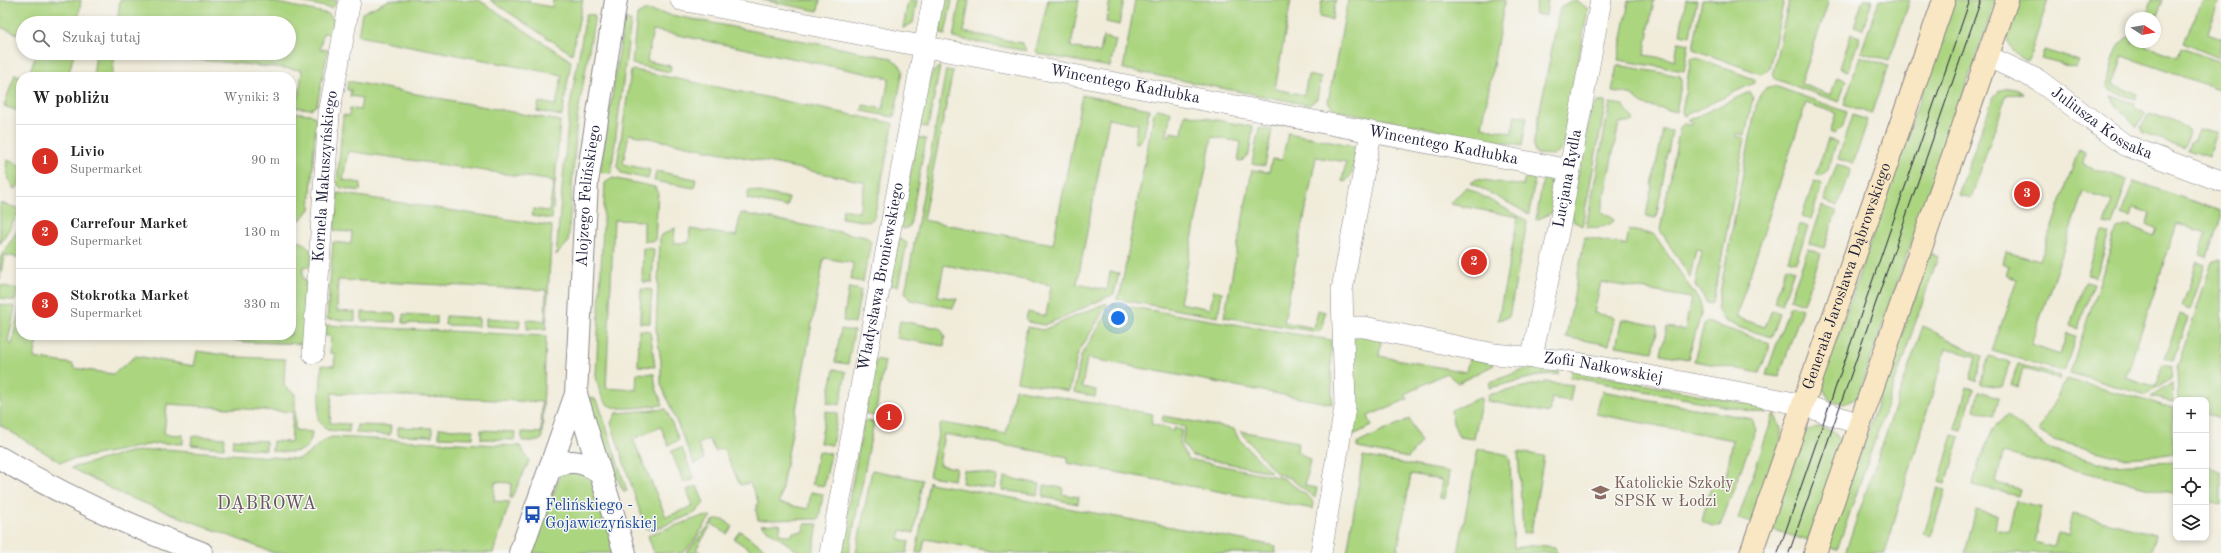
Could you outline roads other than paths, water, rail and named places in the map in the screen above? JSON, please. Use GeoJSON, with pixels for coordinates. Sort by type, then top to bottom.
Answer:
{"type":"FeatureCollection","features":[{"type":"Feature","properties":{"kind":"main road","name":"Generała Jarosława Dąbrowskiego"},"geometry":{"type":"LineString","coordinates":[[1751,553],[1944,0]]}},
{"type":"Feature","properties":{"kind":"main road"},"geometry":{"type":"LineString","coordinates":[[1815,553],[2006,0]]}},
{"type":"Feature","properties":{"kind":"street","name":"Kornela Makuszyńskiego"},"geometry":{"type":"LineString","coordinates":[[313,354],[329,114],[350,0]]}},
{"type":"Feature","properties":{"kind":"street","name":"Alojzego Felińskiego"},"geometry":{"type":"LineString","coordinates":[[520,553],[576,394],[586,182],[616,0]]}},
{"type":"Feature","properties":{"kind":"street","name":"Wincentego Kadłubka"},"geometry":{"type":"LineString","coordinates":[[681,0],[1570,170]]}},
{"type":"Feature","properties":{"kind":"street","name":"Władysława Broniewskiego"},"geometry":{"type":"LineString","coordinates":[[830,553],[933,0]]}},
{"type":"Feature","properties":{"kind":"street","name":"Lucjana Rydla"},"geometry":{"type":"LineString","coordinates":[[1532,356],[1570,170],[1601,0]]}},
{"type":"Feature","properties":{"kind":"street","name":"Juliusza Kossaka"},"geometry":{"type":"LineString","coordinates":[[1987,56],[2038,80],[2125,145],[2221,181]]}},
{"type":"Feature","properties":{"kind":"street"},"geometry":{"type":"LineString","coordinates":[[1321,553],[1345,407],[1342,290],[1371,132]]}},
{"type":"Feature","properties":{"kind":"street","name":"Zofii Nałkowskiej"},"geometry":{"type":"LineString","coordinates":[[1345,326],[1364,327],[1494,354],[1532,356],[1803,405],[1859,424]]}},
{"type":"Feature","properties":{"kind":"street","name":"Alojzego Felińskiego"},"geometry":{"type":"LineString","coordinates":[[576,394],[625,553]]}},
{"type":"Feature","properties":{"kind":"street"},"geometry":{"type":"LineString","coordinates":[[0,458],[35,479],[101,512],[202,553]]}},
{"type":"Feature","properties":{"kind":"street"},"geometry":{"type":"LineString","coordinates":[[550,468],[562,463],[575,461],[584,462],[599,472]]}},
{"type":"Feature","properties":{"kind":"tram line"},"geometry":{"type":"LineString","coordinates":[[1778,553],[1970,0]]}},
{"type":"Feature","properties":{"kind":"tram line"},"geometry":{"type":"LineString","coordinates":[[1789,553],[1981,0]]}},
{"type":"Feature","properties":{"kind":"place","name":"Stokrotka Market"},"geometry":{"type":"Point","coordinates":[2027,194]}},
{"type":"Feature","properties":{"kind":"place","name":"Carrefour Market"},"geometry":{"type":"Point","coordinates":[1474,262]}},
{"type":"Feature","properties":{"kind":"place","name":"Livio"},"geometry":{"type":"Point","coordinates":[889,417]}},
{"type":"Feature","properties":{"kind":"place","name":"Katolickie Szkoły SPSK w Łodzi"},"geometry":{"type":"Point","coordinates":[1601,493]}},
{"type":"Feature","properties":{"kind":"place","name":"Felińskiego - Gojawiczyńskiej"},"geometry":{"type":"Point","coordinates":[532,515]}},
{"type":"Feature","properties":{"kind":"district","name":"DĄBROWA"},"geometry":{"type":"Point","coordinates":[267,504]}}]}
